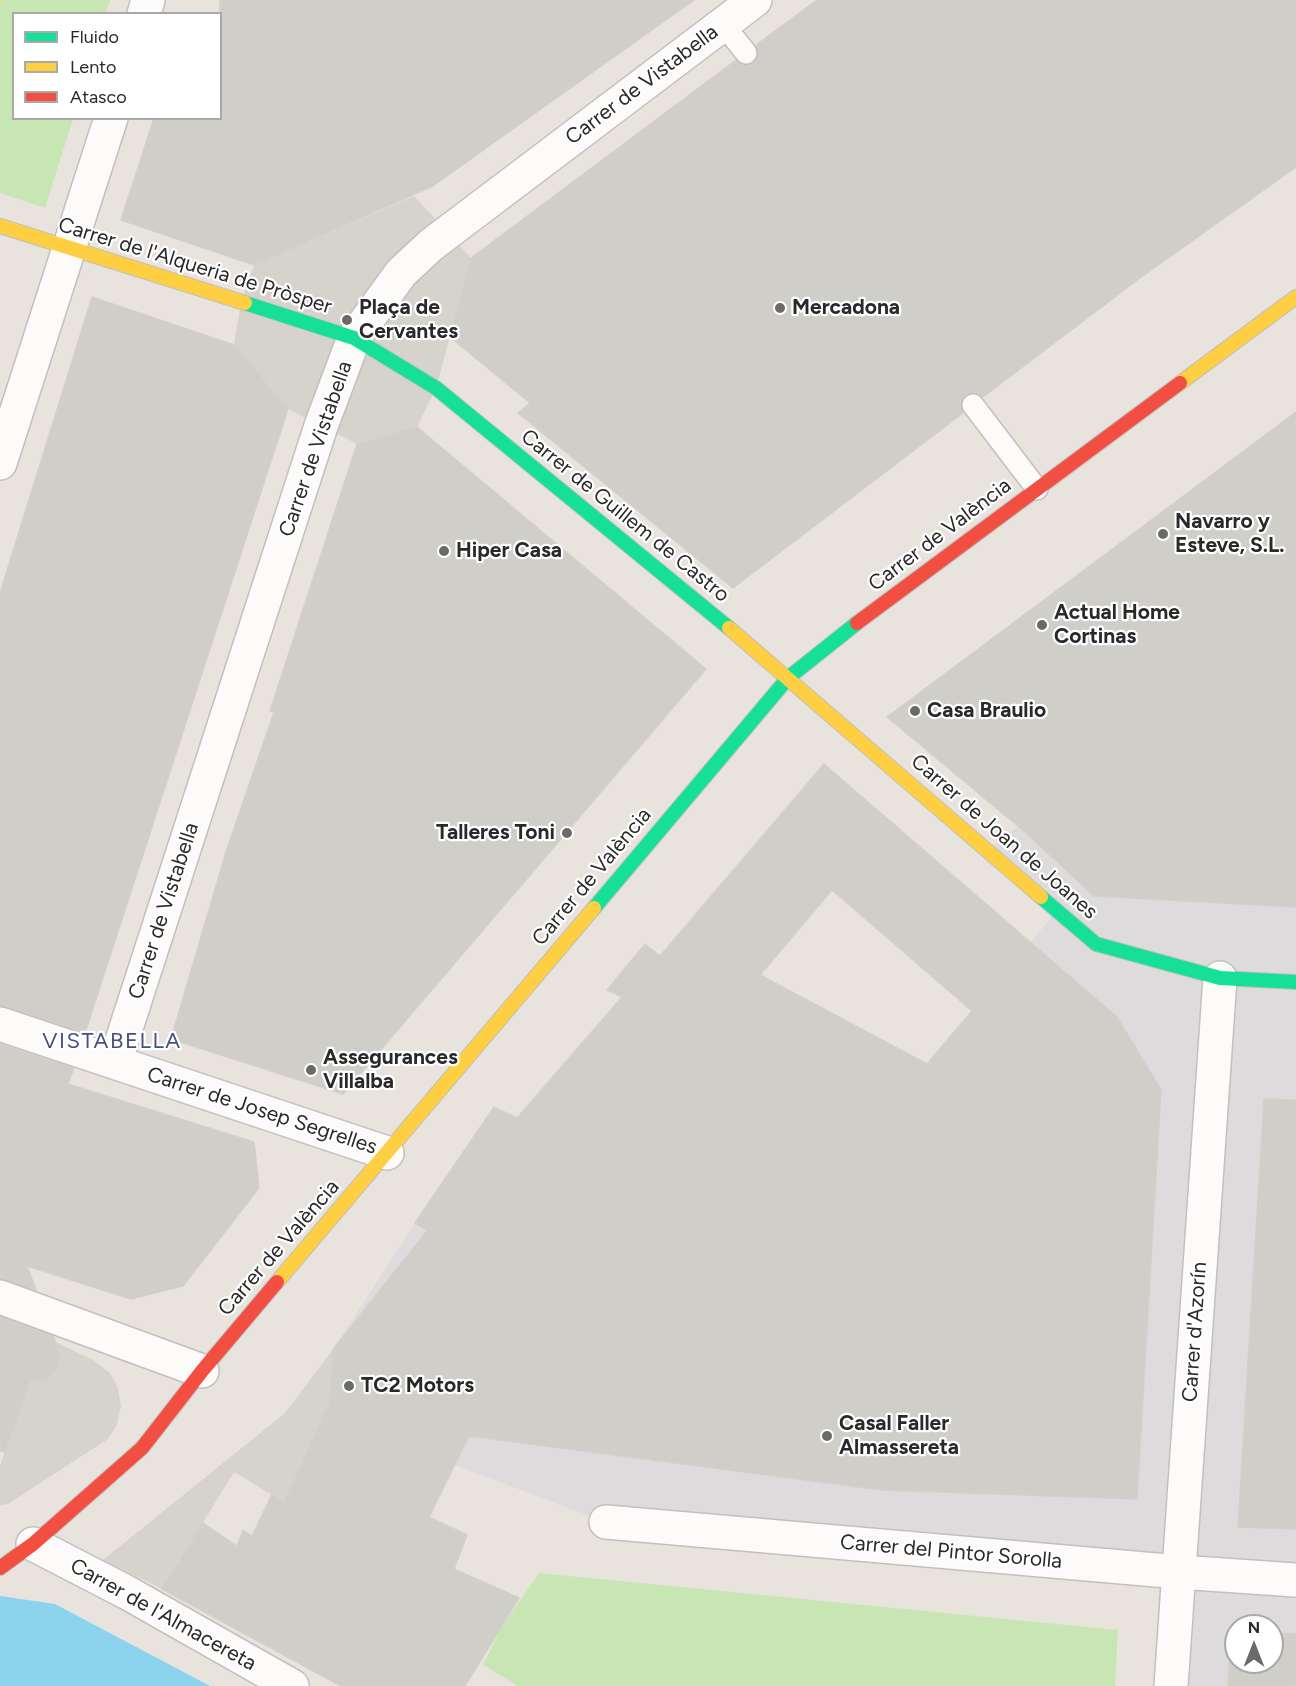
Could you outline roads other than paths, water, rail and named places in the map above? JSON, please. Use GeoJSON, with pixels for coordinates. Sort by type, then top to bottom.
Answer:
{"type":"FeatureCollection","features":[{"type":"Feature","properties":{"kind":"street","name":"Carrer de Vistabella"},"geometry":{"type":"LineString","coordinates":[[115,1062],[317,437],[354,338],[401,273],[431,245],[755,0]]}},
{"type":"Feature","properties":{"kind":"street"},"geometry":{"type":"LineString","coordinates":[[0,463],[110,120]]}},
{"type":"Feature","properties":{"kind":"street","name":"Carrer de l'Alqueria de Pròsper"},"geometry":{"type":"LineString","coordinates":[[0,226],[354,338],[436,388]]}},
{"type":"Feature","properties":{"kind":"street","name":"Carrer de València"},"geometry":{"type":"LineString","coordinates":[[0,1568],[33,1544],[142,1448],[201,1371],[788,678],[836,638],[1296,297]]}},
{"type":"Feature","properties":{"kind":"street","name":"Carrer de Guillem de Castro"},"geometry":{"type":"LineString","coordinates":[[436,388],[788,678]]}},
{"type":"Feature","properties":{"kind":"street","name":"Carrer de Joan de Joanes"},"geometry":{"type":"LineString","coordinates":[[788,678],[1096,944],[1220,978],[1296,982]]}},
{"type":"Feature","properties":{"kind":"street","name":"Carrer d'Azorín"},"geometry":{"type":"LineString","coordinates":[[1171,1686],[1220,978]]}},
{"type":"Feature","properties":{"kind":"street","name":"Carrer de Josep Segrelles"},"geometry":{"type":"LineString","coordinates":[[0,1024],[387,1153]]}},
{"type":"Feature","properties":{"kind":"street"},"geometry":{"type":"LineString","coordinates":[[0,1297],[201,1371]]}},
{"type":"Feature","properties":{"kind":"street","name":"Carrer del Pintor Sorolla"},"geometry":{"type":"LineString","coordinates":[[606,1522],[1179,1572],[1296,1580]]}},
{"type":"Feature","properties":{"kind":"street","name":"Carrer de l'Almacereta"},"geometry":{"type":"LineString","coordinates":[[33,1544],[126,1592],[292,1686]]}},
{"type":"Feature","properties":{"kind":"lane"},"geometry":{"type":"LineString","coordinates":[[723,24],[746,53]]}},
{"type":"Feature","properties":{"kind":"lane"},"geometry":{"type":"LineString","coordinates":[[973,405],[1037,489]]}},
{"type":"Feature","properties":{"kind":"water"},"geometry":{"type":"Polygon","coordinates":[[[0,1596],[55,1604],[210,1686],[0,1686],[0,1596]]]}},
{"type":"Feature","properties":{"kind":"place","name":"Mercadona"},"geometry":{"type":"Point","coordinates":[780,308]}},
{"type":"Feature","properties":{"kind":"place","name":"Plaça de Cervantes"},"geometry":{"type":"Point","coordinates":[347,320]}},
{"type":"Feature","properties":{"kind":"place","name":"Navarro y Esteve, S.L."},"geometry":{"type":"Point","coordinates":[1163,534]}},
{"type":"Feature","properties":{"kind":"place","name":"Hiper Casa"},"geometry":{"type":"Point","coordinates":[444,551]}},
{"type":"Feature","properties":{"kind":"place","name":"Actual Home Cortinas"},"geometry":{"type":"Point","coordinates":[1042,625]}},
{"type":"Feature","properties":{"kind":"place","name":"Casa Braulio"},"geometry":{"type":"Point","coordinates":[915,711]}},
{"type":"Feature","properties":{"kind":"place","name":"Talleres Toni"},"geometry":{"type":"Point","coordinates":[567,833]}},
{"type":"Feature","properties":{"kind":"place","name":"Assegurances Villalba"},"geometry":{"type":"Point","coordinates":[311,1070]}},
{"type":"Feature","properties":{"kind":"place","name":"TC2 Motors"},"geometry":{"type":"Point","coordinates":[349,1386]}},
{"type":"Feature","properties":{"kind":"place","name":"Casal Faller Almassereta"},"geometry":{"type":"Point","coordinates":[827,1436]}},
{"type":"Feature","properties":{"kind":"district","name":"VISTABELLA"},"geometry":{"type":"Point","coordinates":[112,1042]}}]}
